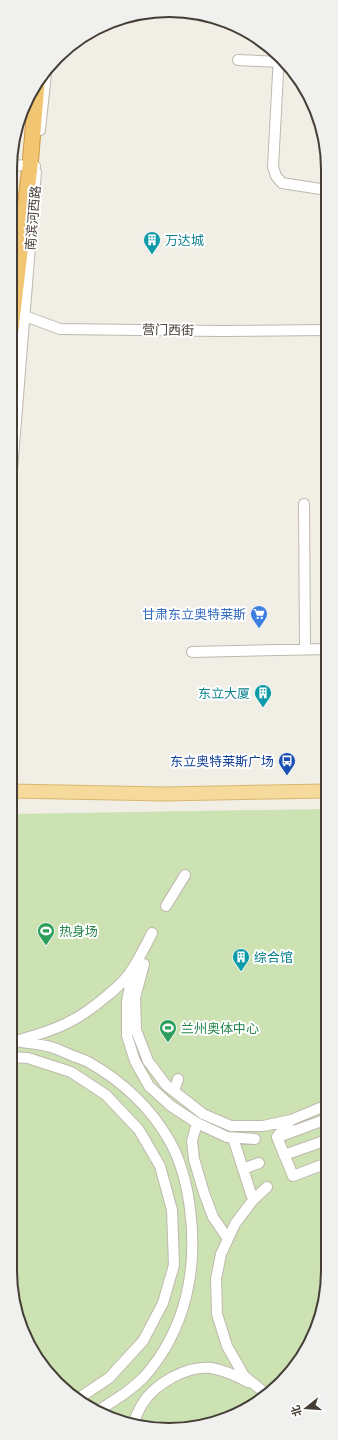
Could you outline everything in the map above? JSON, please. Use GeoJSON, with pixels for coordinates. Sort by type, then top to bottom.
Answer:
{"type":"FeatureCollection","features":[{"type":"Feature","properties":{"kind":"highway","name":"南滨河西路"},"geometry":{"type":"LineString","coordinates":[[17,303],[34,166],[37,94]]}},
{"type":"Feature","properties":{"kind":"main road"},"geometry":{"type":"LineString","coordinates":[[17,791],[164,794],[321,791]]}},
{"type":"Feature","properties":{"kind":"street"},"geometry":{"type":"LineString","coordinates":[[238,60],[273,59]]}},
{"type":"Feature","properties":{"kind":"street"},"geometry":{"type":"LineString","coordinates":[[279,65],[273,167],[276,176],[282,183],[321,189]]}},
{"type":"Feature","properties":{"kind":"street","name":"南滨河西路"},"geometry":{"type":"LineString","coordinates":[[34,166],[45,82]]}},
{"type":"Feature","properties":{"kind":"street"},"geometry":{"type":"LineString","coordinates":[[17,165],[34,166]]}},
{"type":"Feature","properties":{"kind":"street","name":"营门西街"},"geometry":{"type":"LineString","coordinates":[[17,319],[60,328],[220,331],[321,330]]}},
{"type":"Feature","properties":{"kind":"street"},"geometry":{"type":"LineString","coordinates":[[304,504],[305,649]]}},
{"type":"Feature","properties":{"kind":"street"},"geometry":{"type":"LineString","coordinates":[[192,652],[321,649]]}},
{"type":"Feature","properties":{"kind":"street"},"geometry":{"type":"LineString","coordinates":[[166,906],[185,875]]}},
{"type":"Feature","properties":{"kind":"street"},"geometry":{"type":"LineString","coordinates":[[17,1040],[47,1032],[70,1023],[95,1006],[120,985],[132,969],[152,933]]}},
{"type":"Feature","properties":{"kind":"street"},"geometry":{"type":"LineString","coordinates":[[144,964],[135,998],[136,1030],[148,1061],[166,1085],[203,1114],[231,1126],[263,1126],[291,1120],[321,1108]]}},
{"type":"Feature","properties":{"kind":"street"},"geometry":{"type":"LineString","coordinates":[[132,969],[127,1002],[128,1036],[135,1061],[149,1086],[171,1106],[197,1123],[227,1137],[255,1139]]}},
{"type":"Feature","properties":{"kind":"street"},"geometry":{"type":"LineString","coordinates":[[17,1042],[51,1047],[89,1062],[122,1084],[150,1111],[169,1140],[183,1170],[188,1192],[193,1249],[191,1276],[184,1306],[168,1343],[144,1376],[120,1397],[103,1408]]}},
{"type":"Feature","properties":{"kind":"street"},"geometry":{"type":"LineString","coordinates":[[17,1057],[28,1058],[71,1072],[106,1095],[139,1130],[160,1166],[172,1210],[174,1265],[163,1303],[143,1341],[109,1378],[83,1396]]}},
{"type":"Feature","properties":{"kind":"street"},"geometry":{"type":"LineString","coordinates":[[174,1091],[178,1079]]}},
{"type":"Feature","properties":{"kind":"street"},"geometry":{"type":"LineString","coordinates":[[277,1137],[291,1120]]}},
{"type":"Feature","properties":{"kind":"street"},"geometry":{"type":"LineString","coordinates":[[277,1137],[321,1121]]}},
{"type":"Feature","properties":{"kind":"street"},"geometry":{"type":"LineString","coordinates":[[197,1123],[192,1141],[194,1159],[213,1217],[228,1239]]}},
{"type":"Feature","properties":{"kind":"street"},"geometry":{"type":"LineString","coordinates":[[277,1137],[293,1176],[321,1165]]}},
{"type":"Feature","properties":{"kind":"street"},"geometry":{"type":"LineString","coordinates":[[233,1138],[253,1200]]}},
{"type":"Feature","properties":{"kind":"street"},"geometry":{"type":"LineString","coordinates":[[284,1155],[321,1142]]}},
{"type":"Feature","properties":{"kind":"street"},"geometry":{"type":"LineString","coordinates":[[243,1169],[259,1163]]}},
{"type":"Feature","properties":{"kind":"street"},"geometry":{"type":"LineString","coordinates":[[262,1392],[244,1376],[227,1346],[218,1314],[216,1279],[221,1254],[235,1224],[253,1200],[267,1187]]}},
{"type":"Feature","properties":{"kind":"street"},"geometry":{"type":"LineString","coordinates":[[135,1419],[143,1403],[156,1387],[175,1376],[193,1370],[210,1368],[235,1376],[264,1390]]}},
{"type":"Feature","properties":{"kind":"green space","name":"兰州奥体中心"},"geometry":{"type":"Polygon","coordinates":[[[321,809],[320,1291],[313,1320],[301,1347],[290,1364],[262,1392],[245,1403],[218,1415],[189,1422],[159,1423],[120,1415],[93,1403],[76,1392],[48,1364],[37,1347],[25,1320],[17,1281],[17,814],[321,809]]]}},
{"type":"Feature","properties":{"kind":"place","name":"万达城"},"geometry":{"type":"Point","coordinates":[152,255]}},
{"type":"Feature","properties":{"kind":"place","name":"甘肃东立奥特莱斯"},"geometry":{"type":"Point","coordinates":[259,629]}},
{"type":"Feature","properties":{"kind":"place","name":"东立大厦"},"geometry":{"type":"Point","coordinates":[263,708]}},
{"type":"Feature","properties":{"kind":"place","name":"东立奥特莱斯广场"},"geometry":{"type":"Point","coordinates":[287,776]}},
{"type":"Feature","properties":{"kind":"place","name":"热身场"},"geometry":{"type":"Point","coordinates":[46,946]}},
{"type":"Feature","properties":{"kind":"place","name":"综合馆"},"geometry":{"type":"Point","coordinates":[241,972]}},
{"type":"Feature","properties":{"kind":"place","name":"兰州奥体中心"},"geometry":{"type":"Point","coordinates":[168,1043]}}]}
